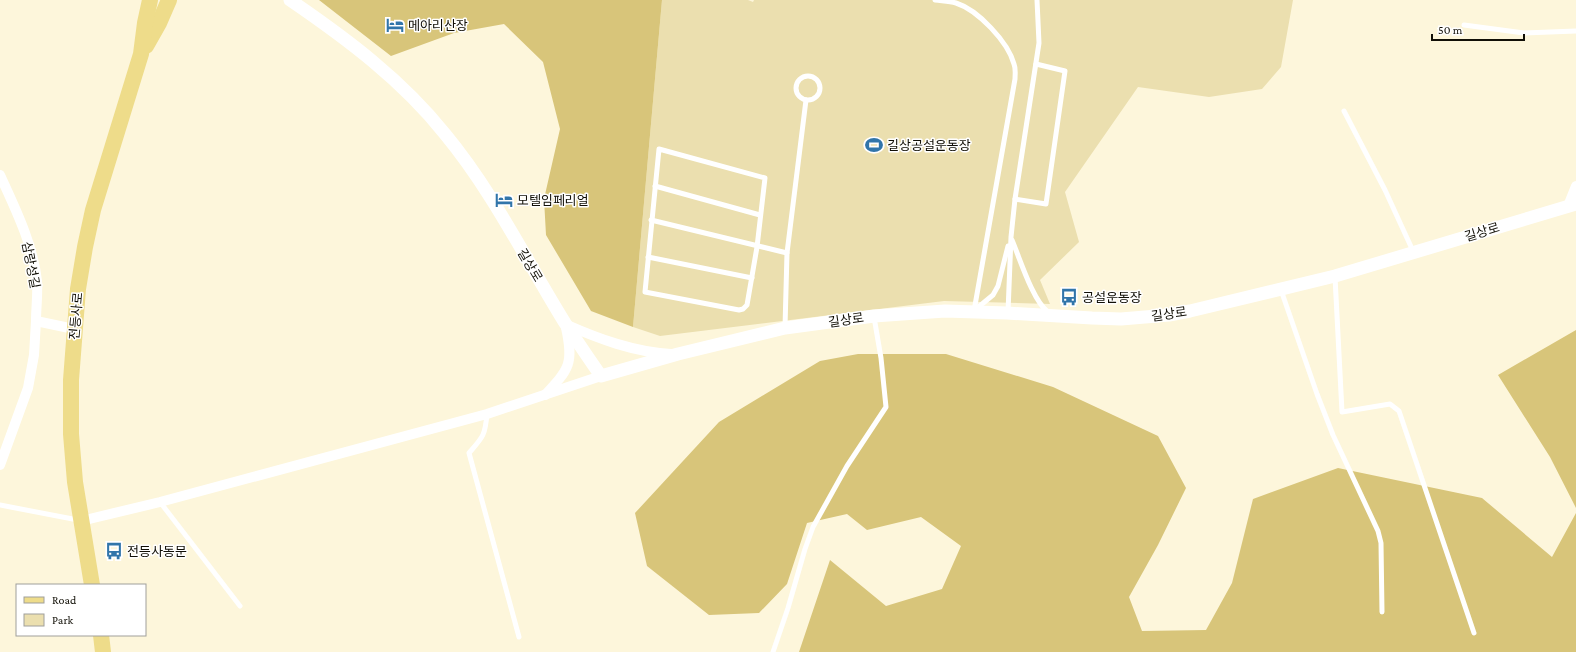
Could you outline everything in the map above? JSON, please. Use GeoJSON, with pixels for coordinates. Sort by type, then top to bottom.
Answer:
{"type":"FeatureCollection","features":[{"type":"Feature","properties":{"kind":"main road","name":"전등사로"},"geometry":{"type":"LineString","coordinates":[[92,584],[75,482],[71,434],[71,380],[74,329],[78,289],[93,210],[141,54],[150,0]]}},
{"type":"Feature","properties":{"kind":"main road","name":"전등사로"},"geometry":{"type":"LineString","coordinates":[[141,54],[159,23],[169,0]]}},
{"type":"Feature","properties":{"kind":"main road"},"geometry":{"type":"LineString","coordinates":[[101,636],[103,652]]}},
{"type":"Feature","properties":{"kind":"street","name":"길상로"},"geometry":{"type":"LineString","coordinates":[[290,0],[342,36],[383,70],[406,91],[444,133],[476,175],[491,198],[566,324],[601,376],[678,354],[785,328],[874,316],[945,310],[1008,312],[1053,316],[1121,319],[1169,315],[1281,290],[1335,276],[1572,205]]}},
{"type":"Feature","properties":{"kind":"street","name":"삼랑성길"},"geometry":{"type":"LineString","coordinates":[[0,174],[17,214],[32,259],[37,282],[34,355],[28,388],[0,465]]}},
{"type":"Feature","properties":{"kind":"street"},"geometry":{"type":"LineString","coordinates":[[1572,205],[1576,186]]}},
{"type":"Feature","properties":{"kind":"street"},"geometry":{"type":"LineString","coordinates":[[36,321],[74,329]]}},
{"type":"Feature","properties":{"kind":"street"},"geometry":{"type":"LineString","coordinates":[[566,324],[594,337],[632,348],[655,353],[678,354]]}},
{"type":"Feature","properties":{"kind":"street"},"geometry":{"type":"LineString","coordinates":[[544,396],[562,377],[568,366],[571,354],[566,324]]}},
{"type":"Feature","properties":{"kind":"street"},"geometry":{"type":"LineString","coordinates":[[81,521],[160,502],[487,414],[601,376]]}},
{"type":"Feature","properties":{"kind":"lane"},"geometry":{"type":"LineString","coordinates":[[935,0],[956,3],[974,13],[994,31],[1008,51],[1014,64],[1015,79],[974,311]]}},
{"type":"Feature","properties":{"kind":"lane"},"geometry":{"type":"LineString","coordinates":[[1008,312],[1011,237],[1015,199],[1039,43],[1037,0]]}},
{"type":"Feature","properties":{"kind":"lane"},"geometry":{"type":"LineString","coordinates":[[1464,26],[1524,33],[1576,31]]}},
{"type":"Feature","properties":{"kind":"lane"},"geometry":{"type":"LineString","coordinates":[[1015,199],[1046,204],[1065,71],[1036,64]]}},
{"type":"Feature","properties":{"kind":"lane"},"geometry":{"type":"LineString","coordinates":[[804,77],[812,77],[820,86],[819,93],[813,99],[806,100],[799,96],[796,85],[804,77]]}},
{"type":"Feature","properties":{"kind":"lane"},"geometry":{"type":"LineString","coordinates":[[785,328],[787,254],[806,100]]}},
{"type":"Feature","properties":{"kind":"lane"},"geometry":{"type":"LineString","coordinates":[[1344,111],[1385,190],[1414,252]]}},
{"type":"Feature","properties":{"kind":"lane"},"geometry":{"type":"LineString","coordinates":[[659,149],[765,178],[760,215],[752,278],[747,305],[743,309],[739,310],[645,292],[659,149]]}},
{"type":"Feature","properties":{"kind":"lane"},"geometry":{"type":"LineString","coordinates":[[655,186],[760,215]]}},
{"type":"Feature","properties":{"kind":"lane"},"geometry":{"type":"LineString","coordinates":[[651,220],[787,254]]}},
{"type":"Feature","properties":{"kind":"lane"},"geometry":{"type":"LineString","coordinates":[[974,311],[993,295],[998,286],[1011,237]]}},
{"type":"Feature","properties":{"kind":"lane"},"geometry":{"type":"LineString","coordinates":[[1011,237],[1035,296],[1042,308],[1053,316]]}},
{"type":"Feature","properties":{"kind":"lane"},"geometry":{"type":"LineString","coordinates":[[648,257],[752,278]]}},
{"type":"Feature","properties":{"kind":"lane"},"geometry":{"type":"LineString","coordinates":[[1335,276],[1342,412],[1390,404],[1399,411],[1474,633]]}},
{"type":"Feature","properties":{"kind":"lane"},"geometry":{"type":"LineString","coordinates":[[1281,290],[1333,436],[1378,531],[1381,543],[1382,612]]}},
{"type":"Feature","properties":{"kind":"lane"},"geometry":{"type":"LineString","coordinates":[[772,652],[788,608],[805,549],[814,527],[847,466],[886,407],[881,358],[874,316]]}},
{"type":"Feature","properties":{"kind":"lane"},"geometry":{"type":"LineString","coordinates":[[487,414],[486,427],[482,438],[469,453],[519,637]]}},
{"type":"Feature","properties":{"kind":"lane"},"geometry":{"type":"LineString","coordinates":[[160,502],[240,606]]}},
{"type":"Feature","properties":{"kind":"lane"},"geometry":{"type":"LineString","coordinates":[[0,505],[81,521]]}},
{"type":"Feature","properties":{"kind":"green space","name":"길상공설운동장"},"geometry":{"type":"Polygon","coordinates":[[[662,0],[748,0],[753,2],[754,0],[1293,0],[1281,67],[1262,89],[1209,97],[1138,87],[1065,192],[1079,242],[1040,280],[1050,304],[944,301],[660,336],[633,327],[662,0]]]}},
{"type":"Feature","properties":{"kind":"shaded area"},"geometry":{"type":"Polygon","coordinates":[[[319,0],[662,0],[633,327],[591,311],[546,235],[544,199],[560,129],[543,62],[504,24],[454,33],[391,56],[319,0]]]}},
{"type":"Feature","properties":{"kind":"shaded area"},"geometry":{"type":"Polygon","coordinates":[[[1576,330],[1576,508],[1550,457],[1498,375],[1576,330]]]}},
{"type":"Feature","properties":{"kind":"shaded area"},"geometry":{"type":"Polygon","coordinates":[[[858,354],[946,354],[1053,387],[1158,436],[1186,488],[1158,545],[1129,597],[1142,631],[1206,630],[1232,583],[1253,499],[1338,468],[1482,498],[1552,557],[1576,513],[1576,652],[799,652],[830,560],[886,606],[942,589],[961,546],[921,517],[867,530],[847,514],[807,523],[787,584],[759,613],[709,615],[647,566],[635,513],[719,422],[820,361],[858,354]]]}},
{"type":"Feature","properties":{"kind":"place","name":"메아리산장"},"geometry":{"type":"Point","coordinates":[395,25]}},
{"type":"Feature","properties":{"kind":"place","name":"길상공설운동장"},"geometry":{"type":"Point","coordinates":[874,145]}},
{"type":"Feature","properties":{"kind":"place","name":"모텔임페리얼"},"geometry":{"type":"Point","coordinates":[504,200]}},
{"type":"Feature","properties":{"kind":"place","name":"공설운동장"},"geometry":{"type":"Point","coordinates":[1069,297]}},
{"type":"Feature","properties":{"kind":"place","name":"전등사동문"},"geometry":{"type":"Point","coordinates":[114,551]}}]}
